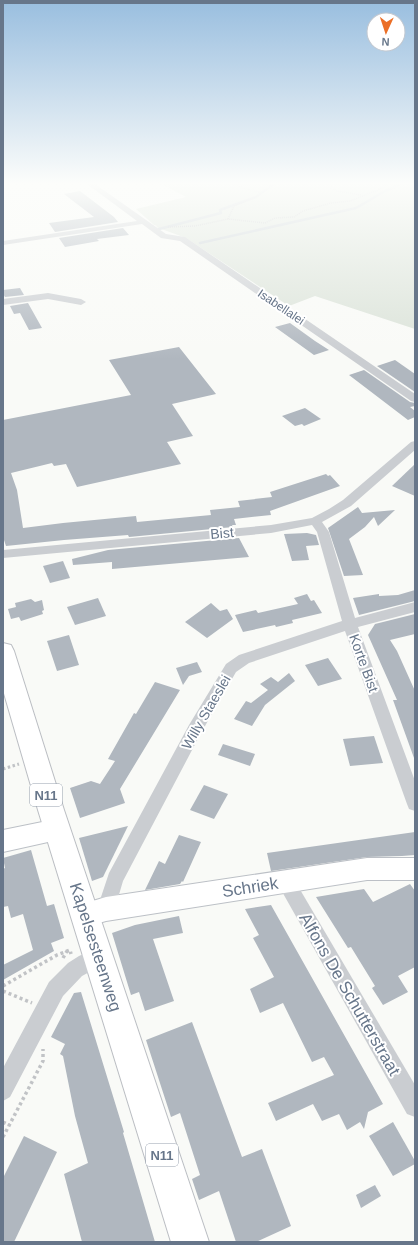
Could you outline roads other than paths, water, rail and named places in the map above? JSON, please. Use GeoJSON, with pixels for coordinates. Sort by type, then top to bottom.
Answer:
{"type":"FeatureCollection","features":[{"type":"Feature","properties":{"kind":"main road","name":"Kapelsesteenweg"},"geometry":{"type":"LineString","coordinates":[[3,652],[57,830],[96,912],[87,962],[190,1242]]}},
{"type":"Feature","properties":{"kind":"street","name":"Isabellalei"},"geometry":{"type":"LineString","coordinates":[[187,242],[415,398]]}},
{"type":"Feature","properties":{"kind":"street"},"geometry":{"type":"LineString","coordinates":[[3,302],[48,296],[81,302]]}},
{"type":"Feature","properties":{"kind":"street","name":"Bist"},"geometry":{"type":"LineString","coordinates":[[3,554],[270,529],[315,521],[347,504],[415,444]]}},
{"type":"Feature","properties":{"kind":"street","name":"Korte Bist"},"geometry":{"type":"LineString","coordinates":[[315,521],[323,532],[350,624],[415,804]]}},
{"type":"Feature","properties":{"kind":"street","name":"Willy Staeslei"},"geometry":{"type":"LineString","coordinates":[[96,912],[195,729],[231,668],[244,659],[350,624],[415,607]]}},
{"type":"Feature","properties":{"kind":"street"},"geometry":{"type":"LineString","coordinates":[[3,841],[57,830]]}},
{"type":"Feature","properties":{"kind":"street","name":"Schriek"},"geometry":{"type":"LineString","coordinates":[[96,912],[367,869],[415,869]]}},
{"type":"Feature","properties":{"kind":"street","name":"Alfons De Schutterstraat"},"geometry":{"type":"LineString","coordinates":[[286,882],[415,1106]]}},
{"type":"Feature","properties":{"kind":"street"},"geometry":{"type":"LineString","coordinates":[[3,1090],[56,990],[65,977],[87,962]]}},
{"type":"Feature","properties":{"kind":"waterway"},"geometry":{"type":"LineString","coordinates":[[200,243],[204,242]]}}]}
